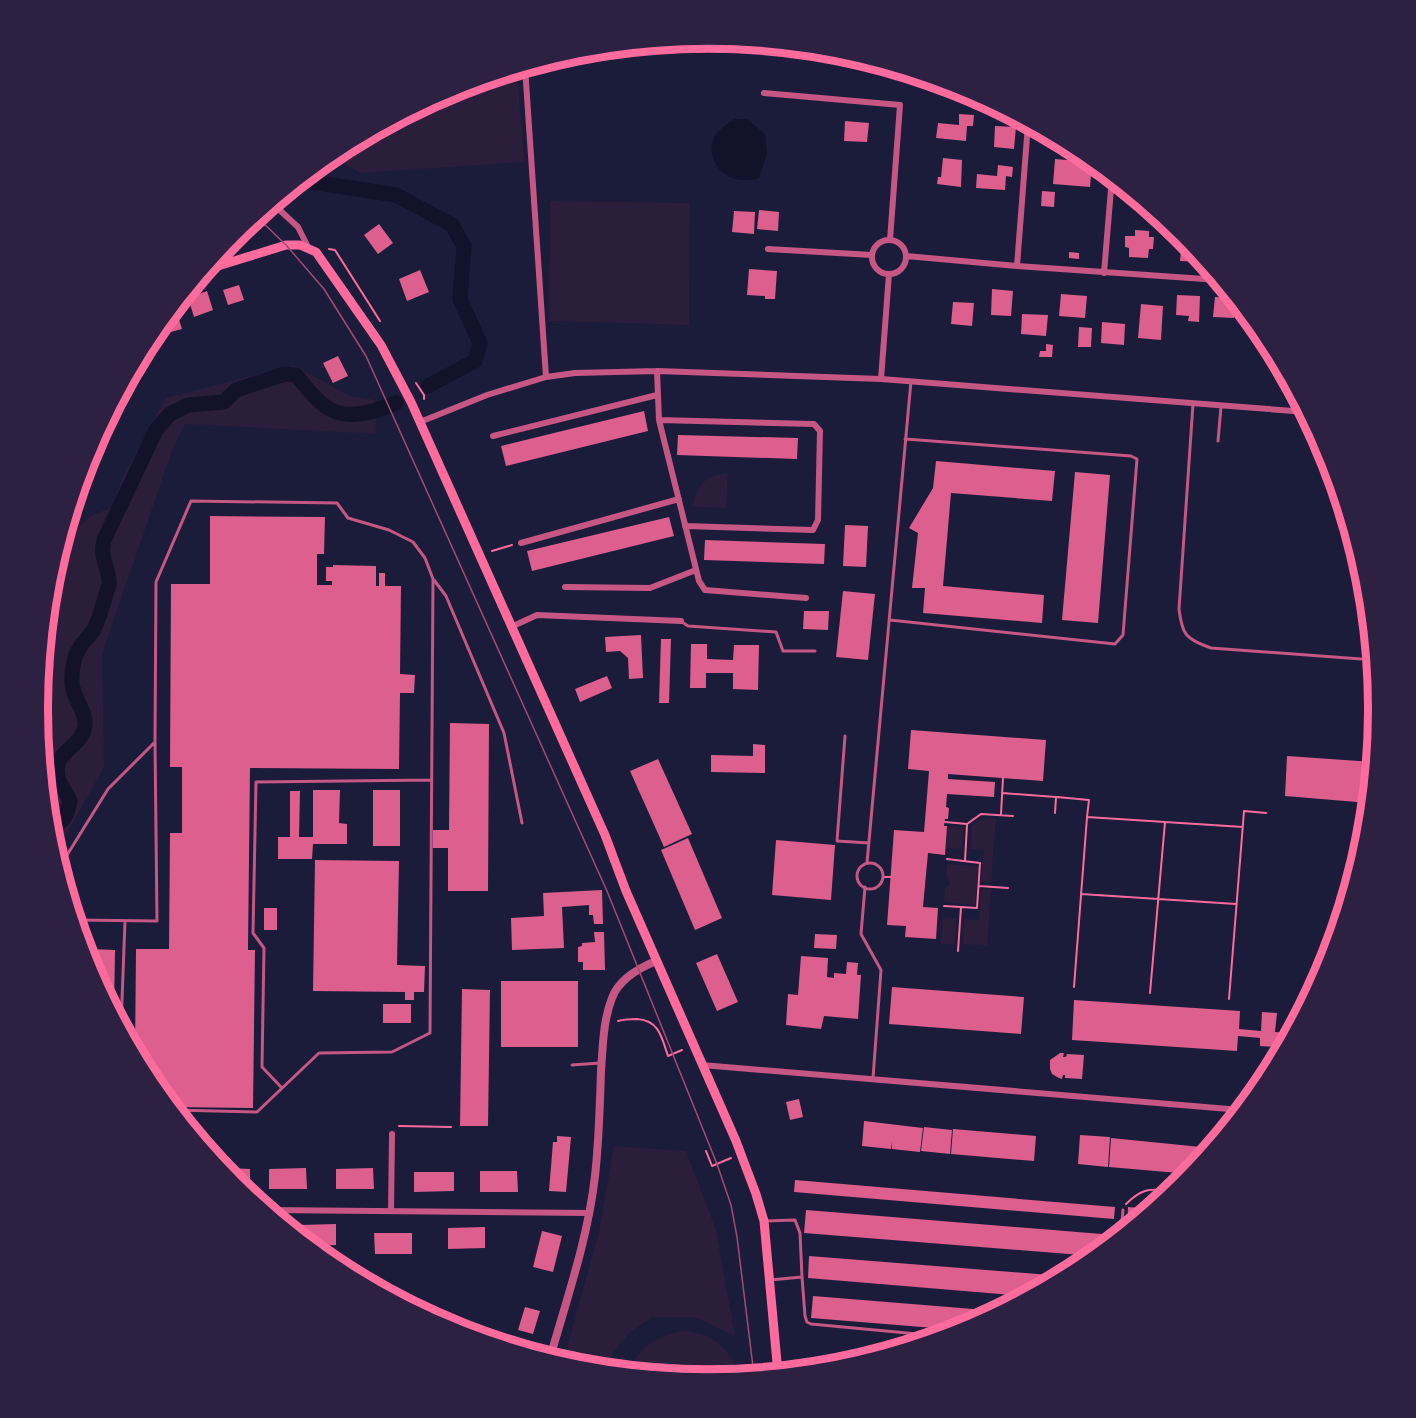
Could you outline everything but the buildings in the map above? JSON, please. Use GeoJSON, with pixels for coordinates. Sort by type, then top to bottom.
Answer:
{"type":"FeatureCollection","features":[{"type":"Feature","properties":{"kind":"main road"},"geometry":{"type":"LineString","coordinates":[[220,265],[286,245],[308,247],[316,252],[328,267],[381,345],[420,422],[742,1154],[764,1221],[777,1365]]}},
{"type":"Feature","properties":{"kind":"street"},"geometry":{"type":"LineString","coordinates":[[526,76],[546,377]]}},
{"type":"Feature","properties":{"kind":"street"},"geometry":{"type":"LineString","coordinates":[[764,93],[900,105],[890,240]]}},
{"type":"Feature","properties":{"kind":"street"},"geometry":{"type":"LineString","coordinates":[[1017,266],[1027,131]]}},
{"type":"Feature","properties":{"kind":"street"},"geometry":{"type":"LineString","coordinates":[[1104,273],[1111,186]]}},
{"type":"Feature","properties":{"kind":"street"},"geometry":{"type":"LineString","coordinates":[[278,209],[298,227],[308,247]]}},
{"type":"Feature","properties":{"kind":"street"},"geometry":{"type":"LineString","coordinates":[[890,240],[902,246],[906,256],[899,270],[889,274],[883,273],[874,266],[872,255],[876,245],[881,241],[890,240]]}},
{"type":"Feature","properties":{"kind":"street"},"geometry":{"type":"LineString","coordinates":[[768,249],[872,255]]}},
{"type":"Feature","properties":{"kind":"street"},"geometry":{"type":"LineString","coordinates":[[906,256],[1104,273],[1208,278]]}},
{"type":"Feature","properties":{"kind":"street"},"geometry":{"type":"LineString","coordinates":[[881,379],[889,274]]}},
{"type":"Feature","properties":{"kind":"street"},"geometry":{"type":"LineString","coordinates":[[657,371],[660,420],[696,570],[705,591],[806,598]]}},
{"type":"Feature","properties":{"kind":"street"},"geometry":{"type":"LineString","coordinates":[[420,422],[487,395],[546,377],[575,373],[657,371],[881,379],[1297,411]]}},
{"type":"Feature","properties":{"kind":"street"},"geometry":{"type":"LineString","coordinates":[[493,436],[657,395]]}},
{"type":"Feature","properties":{"kind":"street"},"geometry":{"type":"LineString","coordinates":[[660,420],[814,424],[820,431],[818,520],[813,530],[685,526]]}},
{"type":"Feature","properties":{"kind":"street"},"geometry":{"type":"LineString","coordinates":[[521,543],[679,499]]}},
{"type":"Feature","properties":{"kind":"street"},"geometry":{"type":"LineString","coordinates":[[565,587],[650,588],[696,570]]}},
{"type":"Feature","properties":{"kind":"street"},"geometry":{"type":"LineString","coordinates":[[511,627],[537,615],[681,621]]}},
{"type":"Feature","properties":{"kind":"street"},"geometry":{"type":"LineString","coordinates":[[552,1350],[590,1213],[596,1174],[605,1022],[612,995],[639,968],[656,960]]}},
{"type":"Feature","properties":{"kind":"street"},"geometry":{"type":"LineString","coordinates":[[702,1065],[1229,1109]]}},
{"type":"Feature","properties":{"kind":"street"},"geometry":{"type":"LineString","coordinates":[[391,1211],[392,1134]]}},
{"type":"Feature","properties":{"kind":"street"},"geometry":{"type":"LineString","coordinates":[[279,1210],[590,1213]]}},
{"type":"Feature","properties":{"kind":"lane"},"geometry":{"type":"LineString","coordinates":[[520,76],[526,76]]}},
{"type":"Feature","properties":{"kind":"lane"},"geometry":{"type":"LineString","coordinates":[[867,863],[910,381]]}},
{"type":"Feature","properties":{"kind":"lane"},"geometry":{"type":"LineString","coordinates":[[1193,403],[1179,609],[1181,628],[1195,642],[1211,648],[1361,659]]}},
{"type":"Feature","properties":{"kind":"lane"},"geometry":{"type":"LineString","coordinates":[[1218,441],[1221,405]]}},
{"type":"Feature","properties":{"kind":"lane"},"geometry":{"type":"LineString","coordinates":[[890,620],[1115,644],[1123,635],[1124,623],[1137,459],[1131,456],[905,439]]}},
{"type":"Feature","properties":{"kind":"lane"},"geometry":{"type":"LineString","coordinates":[[83,920],[157,921],[156,582],[191,501],[337,503],[348,518],[389,530],[413,542],[425,558],[433,579],[446,596],[504,733],[522,823]]}},
{"type":"Feature","properties":{"kind":"lane"},"geometry":{"type":"LineString","coordinates":[[183,1110],[257,1112],[319,1053],[392,1052],[430,1033],[433,579]]}},
{"type":"Feature","properties":{"kind":"lane"},"geometry":{"type":"LineString","coordinates":[[681,621],[688,626],[776,632],[783,651],[815,651]]}},
{"type":"Feature","properties":{"kind":"lane"},"geometry":{"type":"LineString","coordinates":[[845,736],[837,841],[869,843]]}},
{"type":"Feature","properties":{"kind":"lane"},"geometry":{"type":"LineString","coordinates":[[65,858],[108,789],[155,742]]}},
{"type":"Feature","properties":{"kind":"lane"},"geometry":{"type":"LineString","coordinates":[[282,1088],[262,1068],[264,948],[253,933],[256,782],[430,780]]}},
{"type":"Feature","properties":{"kind":"lane"},"geometry":{"type":"LineString","coordinates":[[867,863],[877,864],[882,870],[883,877],[880,884],[874,888],[865,887],[857,878],[858,870],[867,863]]}},
{"type":"Feature","properties":{"kind":"lane"},"geometry":{"type":"LineString","coordinates":[[865,887],[861,934],[881,970],[873,1079]]}},
{"type":"Feature","properties":{"kind":"lane"},"geometry":{"type":"LineString","coordinates":[[122,1012],[125,921]]}},
{"type":"Feature","properties":{"kind":"lane"},"geometry":{"type":"LineString","coordinates":[[572,1065],[602,1063]]}},
{"type":"Feature","properties":{"kind":"lane"},"geometry":{"type":"LineString","coordinates":[[1122,1223],[1123,1210]]}},
{"type":"Feature","properties":{"kind":"lane"},"geometry":{"type":"LineString","coordinates":[[764,1221],[795,1220],[800,1233],[807,1322],[919,1334]]}},
{"type":"Feature","properties":{"kind":"lane"},"geometry":{"type":"LineString","coordinates":[[769,1280],[802,1277]]}},
{"type":"Feature","properties":{"kind":"path"},"geometry":{"type":"LineString","coordinates":[[479,555],[521,543]]}},
{"type":"Feature","properties":{"kind":"path"},"geometry":{"type":"LineString","coordinates":[[1000,815],[1004,778]]}},
{"type":"Feature","properties":{"kind":"path"},"geometry":{"type":"LineString","coordinates":[[1002,793],[1089,800],[1074,987]]}},
{"type":"Feature","properties":{"kind":"path"},"geometry":{"type":"LineString","coordinates":[[1055,813],[1056,797]]}},
{"type":"Feature","properties":{"kind":"path"},"geometry":{"type":"LineString","coordinates":[[1228,999],[1244,811],[1266,813]]}},
{"type":"Feature","properties":{"kind":"path"},"geometry":{"type":"LineString","coordinates":[[945,822],[968,824],[981,814],[1013,816]]}},
{"type":"Feature","properties":{"kind":"path"},"geometry":{"type":"LineString","coordinates":[[1087,817],[1243,827]]}},
{"type":"Feature","properties":{"kind":"path"},"geometry":{"type":"LineString","coordinates":[[1150,993],[1165,822]]}},
{"type":"Feature","properties":{"kind":"path"},"geometry":{"type":"LineString","coordinates":[[965,861],[968,824]]}},
{"type":"Feature","properties":{"kind":"path"},"geometry":{"type":"LineString","coordinates":[[944,906],[977,908],[979,886],[980,863],[947,859]]}},
{"type":"Feature","properties":{"kind":"path"},"geometry":{"type":"LineString","coordinates":[[883,877],[891,877]]}},
{"type":"Feature","properties":{"kind":"path"},"geometry":{"type":"LineString","coordinates":[[979,886],[1008,888]]}},
{"type":"Feature","properties":{"kind":"path"},"geometry":{"type":"LineString","coordinates":[[1081,894],[1236,904]]}},
{"type":"Feature","properties":{"kind":"path"},"geometry":{"type":"LineString","coordinates":[[958,951],[961,907]]}},
{"type":"Feature","properties":{"kind":"path"},"geometry":{"type":"LineString","coordinates":[[605,1022],[644,1019],[652,1023],[659,1030],[668,1056],[693,1046]]}},
{"type":"Feature","properties":{"kind":"path"},"geometry":{"type":"LineString","coordinates":[[392,1134],[392,1126],[451,1127]]}},
{"type":"Feature","properties":{"kind":"path"},"geometry":{"type":"LineString","coordinates":[[706,1151],[712,1166],[722,1162]]}},
{"type":"Feature","properties":{"kind":"path"},"geometry":{"type":"LineString","coordinates":[[1123,1210],[1133,1197],[1146,1189],[1160,1190]]}},
{"type":"Feature","properties":{"kind":"shaded area"},"geometry":{"type":"Polygon","coordinates":[[[518,83],[524,162],[360,173],[340,161],[416,117],[496,84],[518,83]]]}},
{"type":"Feature","properties":{"kind":"shaded area"},"geometry":{"type":"Polygon","coordinates":[[[735,119],[747,119],[765,134],[767,154],[759,178],[737,179],[725,174],[716,164],[712,152],[713,140],[721,129],[735,119]]]}},
{"type":"Feature","properties":{"kind":"shaded area"},"geometry":{"type":"Polygon","coordinates":[[[550,201],[690,203],[689,325],[549,321],[550,201]]]}},
{"type":"Feature","properties":{"kind":"shaded area"},"geometry":{"type":"Polygon","coordinates":[[[293,365],[350,396],[375,400],[376,434],[185,424],[173,448],[102,654],[104,767],[62,842],[49,752],[49,666],[61,580],[70,538],[71,534],[91,516],[112,507],[123,477],[166,398],[293,365]]]}},
{"type":"Feature","properties":{"kind":"shaded area"},"geometry":{"type":"Polygon","coordinates":[[[728,473],[726,508],[692,507],[703,482],[713,476],[728,473]]]}},
{"type":"Feature","properties":{"kind":"shaded area"},"geometry":{"type":"Polygon","coordinates":[[[983,818],[996,819],[991,883],[981,882],[984,850],[970,849],[972,826],[983,818]]]}},
{"type":"Feature","properties":{"kind":"shaded area"},"geometry":{"type":"Polygon","coordinates":[[[947,826],[964,827],[962,849],[946,848],[947,826]]]}},
{"type":"Feature","properties":{"kind":"shaded area"},"geometry":{"type":"Polygon","coordinates":[[[947,864],[978,866],[975,905],[944,902],[945,889],[950,883],[946,876],[947,864]]]}},
{"type":"Feature","properties":{"kind":"shaded area"},"geometry":{"type":"Polygon","coordinates":[[[981,889],[991,890],[987,946],[963,944],[964,919],[979,920],[981,889]]]}},
{"type":"Feature","properties":{"kind":"shaded area"},"geometry":{"type":"Polygon","coordinates":[[[943,917],[956,918],[955,944],[941,944],[943,917]]]}},
{"type":"Feature","properties":{"kind":"shaded area"},"geometry":{"type":"Polygon","coordinates":[[[614,1146],[686,1151],[716,1230],[735,1336],[695,1317],[653,1317],[630,1332],[611,1355],[610,1361],[565,1353],[599,1232],[614,1146]]]}},
{"type":"Feature","properties":{"kind":"shaded area"},"geometry":{"type":"Polygon","coordinates":[[[685,1331],[712,1339],[726,1350],[736,1368],[665,1368],[633,1364],[638,1355],[651,1343],[676,1332],[685,1331]]]}},
{"type":"Feature","properties":{"kind":"waterway"},"geometry":{"type":"LineString","coordinates":[[311,181],[396,195],[452,225],[464,246],[460,299],[480,343],[475,361],[428,386]]}},
{"type":"Feature","properties":{"kind":"waterway"},"geometry":{"type":"LineString","coordinates":[[59,823],[68,811],[70,801],[59,779],[57,768],[63,755],[79,740],[85,726],[84,714],[73,691],[72,670],[78,650],[93,631],[109,585],[103,553],[104,540],[156,430],[170,414],[188,405],[224,402],[236,390],[285,374],[296,375],[321,403],[342,414],[370,412],[396,403]]}},
{"type":"Feature","properties":{"kind":"tram line"},"geometry":{"type":"LineString","coordinates":[[263,222],[286,245],[324,289],[366,356],[607,891],[717,1164],[731,1205],[753,1368]]}}]}
